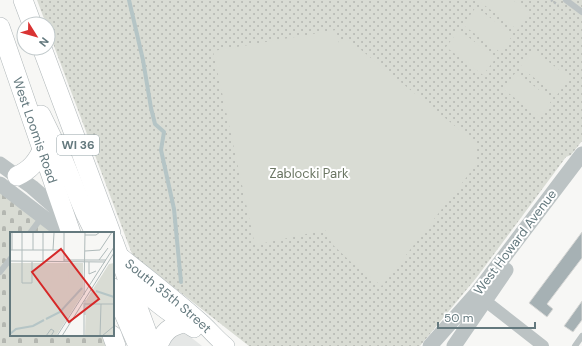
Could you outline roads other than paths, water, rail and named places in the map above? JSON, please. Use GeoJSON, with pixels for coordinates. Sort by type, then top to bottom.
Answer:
{"type":"FeatureCollection","features":[{"type":"Feature","properties":{"kind":"main road"},"geometry":{"type":"LineString","coordinates":[[23,0],[29,16]]}},
{"type":"Feature","properties":{"kind":"main road","name":"West Loomis Road"},"geometry":{"type":"LineString","coordinates":[[0,27],[43,148],[64,224],[70,232]]}},
{"type":"Feature","properties":{"kind":"main road","name":"WI 36"},"geometry":{"type":"LineString","coordinates":[[45,56],[111,232]]}},
{"type":"Feature","properties":{"kind":"main road"},"geometry":{"type":"LineString","coordinates":[[15,68],[54,139],[94,232]]}},
{"type":"Feature","properties":{"kind":"main road"},"geometry":{"type":"LineString","coordinates":[[8,180],[30,168],[38,160],[43,148]]}},
{"type":"Feature","properties":{"kind":"main road"},"geometry":{"type":"LineString","coordinates":[[64,224],[79,232]]}},
{"type":"Feature","properties":{"kind":"main road"},"geometry":{"type":"LineString","coordinates":[[115,251],[119,281],[138,346]]}},
{"type":"Feature","properties":{"kind":"main road","name":"South 35th Street"},"geometry":{"type":"LineString","coordinates":[[115,251],[207,327],[221,342]]}},
{"type":"Feature","properties":{"kind":"main road"},"geometry":{"type":"LineString","coordinates":[[119,281],[152,346]]}},
{"type":"Feature","properties":{"kind":"main road","name":"South 35th Street"},"geometry":{"type":"LineString","coordinates":[[119,281],[141,290],[192,329],[221,342]]}},
{"type":"Feature","properties":{"kind":"main road"},"geometry":{"type":"LineString","coordinates":[[158,346],[161,338],[168,330],[184,322]]}},
{"type":"Feature","properties":{"kind":"main road"},"geometry":{"type":"LineString","coordinates":[[112,336],[116,346]]}},
{"type":"Feature","properties":{"kind":"street","name":"West Howard Avenue"},"geometry":{"type":"LineString","coordinates":[[454,346],[481,297],[582,154]]}},
{"type":"Feature","properties":{"kind":"street"},"geometry":{"type":"LineString","coordinates":[[0,164],[8,180],[42,217],[64,224]]}},
{"type":"Feature","properties":{"kind":"street","name":"West Howard Avenue"},"geometry":{"type":"LineString","coordinates":[[430,346],[481,297],[520,251],[582,168]]}},
{"type":"Feature","properties":{"kind":"street"},"geometry":{"type":"LineString","coordinates":[[8,180],[64,224]]}},
{"type":"Feature","properties":{"kind":"street"},"geometry":{"type":"LineString","coordinates":[[481,297],[543,346]]}},
{"type":"Feature","properties":{"kind":"lane"},"geometry":{"type":"LineString","coordinates":[[566,0],[582,12]]}},
{"type":"Feature","properties":{"kind":"lane"},"geometry":{"type":"LineString","coordinates":[[31,232],[42,217]]}},
{"type":"Feature","properties":{"kind":"lane"},"geometry":{"type":"LineString","coordinates":[[0,272],[10,259]]}},
{"type":"Feature","properties":{"kind":"lane"},"geometry":{"type":"LineString","coordinates":[[575,346],[582,336]]}},
{"type":"Feature","properties":{"kind":"waterway"},"geometry":{"type":"LineString","coordinates":[[129,0],[143,60],[155,124],[164,132],[161,150],[174,209],[181,282]]}},
{"type":"Feature","properties":{"kind":"park label","name":"Zablocki Park"},"geometry":{"type":"Point","coordinates":[309,173]}}]}
